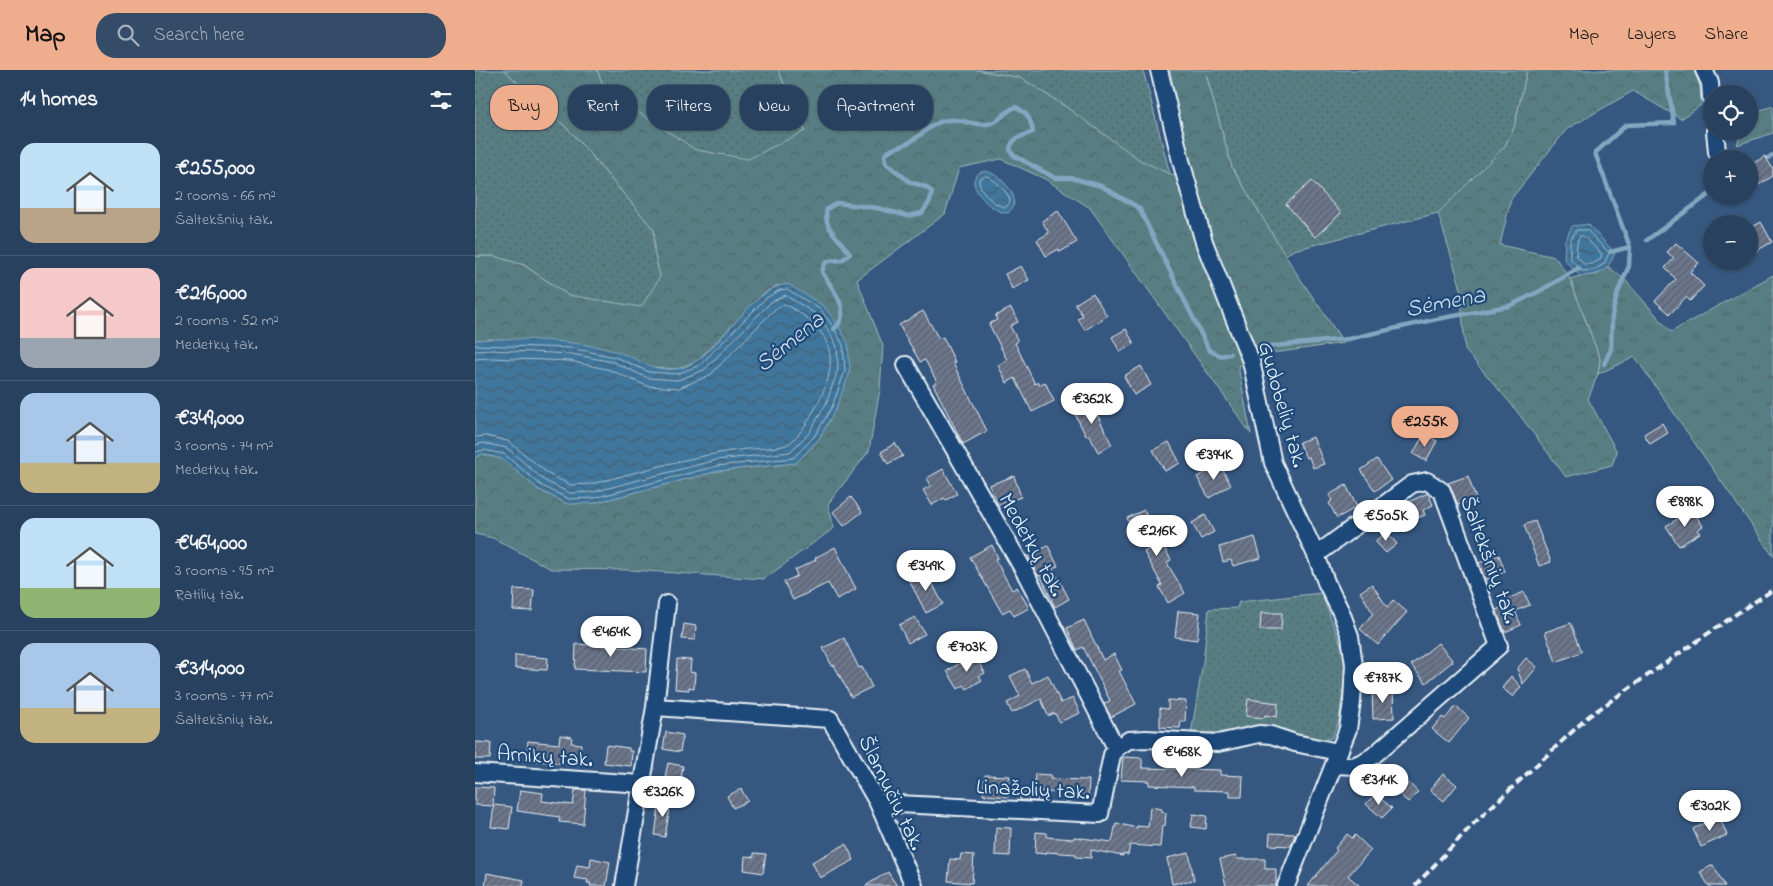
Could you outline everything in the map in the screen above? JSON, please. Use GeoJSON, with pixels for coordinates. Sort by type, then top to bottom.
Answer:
{"type":"FeatureCollection","features":[{"type":"Feature","properties":{"kind":"street","name":"Gudobelių tak."},"geometry":{"type":"LineString","coordinates":[[1159,70],[1204,242],[1251,361],[1273,463],[1316,555],[1350,636],[1354,665],[1353,702],[1348,729],[1286,886]]}},
{"type":"Feature","properties":{"kind":"street"},"geometry":{"type":"LineString","coordinates":[[1705,70],[1710,85]]}},
{"type":"Feature","properties":{"kind":"street","name":"Medetkų tak."},"geometry":{"type":"LineString","coordinates":[[906,365],[1027,576],[1116,748]]}},
{"type":"Feature","properties":{"kind":"street","name":"Šaltekšnių tak."},"geometry":{"type":"LineString","coordinates":[[1316,555],[1412,484],[1427,481],[1442,491],[1499,646],[1373,756],[1359,765],[1345,766],[1336,758]]}},
{"type":"Feature","properties":{"kind":"street"},"geometry":{"type":"LineString","coordinates":[[624,886],[655,707],[667,604]]}},
{"type":"Feature","properties":{"kind":"street","name":"Šlamučių tak."},"geometry":{"type":"LineString","coordinates":[[655,707],[831,719],[878,803],[914,886]]}},
{"type":"Feature","properties":{"kind":"street"},"geometry":{"type":"LineString","coordinates":[[1116,748],[1129,740],[1146,739],[1218,743],[1259,734],[1271,735],[1336,758]]}},
{"type":"Feature","properties":{"kind":"street","name":"Linažolių tak."},"geometry":{"type":"LineString","coordinates":[[878,803],[1100,814],[1112,755],[1116,748]]}},
{"type":"Feature","properties":{"kind":"street","name":"Arnikų tak."},"geometry":{"type":"LineString","coordinates":[[475,773],[642,784]]}},
{"type":"Feature","properties":{"kind":"green space"},"geometry":{"type":"Polygon","coordinates":[[[475,70],[504,70],[520,85],[490,85],[490,130],[558,130],[558,120],[573,134],[654,230],[654,251],[660,277],[641,307],[568,295],[524,265],[494,256],[475,256],[475,70]]]}},
{"type":"Feature","properties":{"kind":"green space"},"geometry":{"type":"Polygon","coordinates":[[[504,70],[597,70],[603,85],[568,85],[568,129],[558,120],[558,85],[520,85],[504,70]]]}},
{"type":"Feature","properties":{"kind":"green space"},"geometry":{"type":"Polygon","coordinates":[[[597,70],[778,70],[785,85],[740,85],[740,130],[805,131],[748,159],[696,150],[665,130],[730,130],[730,85],[647,85],[647,118],[637,111],[637,85],[603,85],[597,70]]]}},
{"type":"Feature","properties":{"kind":"green space"},"geometry":{"type":"Polygon","coordinates":[[[778,70],[978,70],[1021,78],[1170,174],[1191,177],[1170,70],[1205,70],[1232,167],[1295,271],[1344,343],[1266,354],[1238,366],[1251,434],[1090,208],[1045,179],[1001,159],[959,168],[945,214],[857,280],[883,346],[880,389],[869,451],[828,504],[834,528],[764,579],[631,570],[551,569],[493,538],[475,534],[475,458],[482,454],[502,459],[539,490],[568,504],[594,503],[718,471],[796,463],[818,440],[836,409],[778,285],[763,294],[697,361],[676,369],[650,367],[616,352],[490,339],[475,340],[475,256],[494,256],[524,265],[568,295],[660,277],[654,251],[654,230],[569,130],[637,130],[637,97],[647,99],[647,130],[730,130],[730,116],[740,118],[740,130],[805,131],[808,130],[808,85],[785,85],[778,70]]]}},
{"type":"Feature","properties":{"kind":"green space"},"geometry":{"type":"Polygon","coordinates":[[[978,70],[1143,70],[1170,174],[1140,160],[1062,104],[1021,78],[978,70]]]}},
{"type":"Feature","properties":{"kind":"green space"},"geometry":{"type":"Polygon","coordinates":[[[1205,70],[1527,70],[1514,127],[1505,146],[1438,213],[1294,250],[1285,255],[1232,167],[1205,70]]]}},
{"type":"Feature","properties":{"kind":"green space"},"geometry":{"type":"Polygon","coordinates":[[[1527,70],[1694,70],[1700,86],[1701,105],[1681,119],[1633,91],[1567,129],[1511,199],[1500,245],[1555,257],[1570,279],[1600,359],[1598,374],[1588,399],[1617,452],[1612,465],[1566,477],[1512,405],[1465,350],[1460,285],[1438,213],[1505,146],[1514,127],[1527,70]]]}},
{"type":"Feature","properties":{"kind":"green space"},"geometry":{"type":"Polygon","coordinates":[[[1773,106],[1773,133],[1758,138],[1758,111],[1773,106]]]}},
{"type":"Feature","properties":{"kind":"green space"},"geometry":{"type":"Polygon","coordinates":[[[1738,140],[1752,140],[1737,145],[1738,140]]]}},
{"type":"Feature","properties":{"kind":"green space"},"geometry":{"type":"Polygon","coordinates":[[[1609,267],[1627,282],[1671,332],[1773,275],[1773,556],[1635,357],[1598,374],[1600,359],[1570,279],[1596,275],[1609,267]]]}},
{"type":"Feature","properties":{"kind":"green space"},"geometry":{"type":"Polygon","coordinates":[[[1321,593],[1347,660],[1339,720],[1332,738],[1314,739],[1274,730],[1191,734],[1203,662],[1209,609],[1237,608],[1239,602],[1321,593]]]}},
{"type":"Feature","properties":{"kind":"water"},"geometry":{"type":"Polygon","coordinates":[[[985,171],[1000,178],[1012,193],[1014,204],[1008,213],[993,208],[979,195],[974,180],[977,175],[985,171]]]}},
{"type":"Feature","properties":{"kind":"water"},"geometry":{"type":"Polygon","coordinates":[[[1588,224],[1615,253],[1609,264],[1602,271],[1593,275],[1580,276],[1564,259],[1565,240],[1572,226],[1588,224]]]}},
{"type":"Feature","properties":{"kind":"water"},"geometry":{"type":"Polygon","coordinates":[[[788,284],[824,306],[838,325],[848,343],[850,372],[836,409],[818,440],[796,463],[718,471],[594,503],[568,504],[539,490],[502,459],[482,454],[475,458],[475,340],[527,339],[582,344],[615,351],[651,366],[676,369],[691,364],[704,355],[758,298],[773,289],[788,284]]]}},
{"type":"Feature","properties":{"kind":"building"},"geometry":{"type":"Polygon","coordinates":[[[1765,156],[1773,169],[1773,176],[1758,185],[1758,160],[1765,156]]]}},
{"type":"Feature","properties":{"kind":"building"},"geometry":{"type":"Polygon","coordinates":[[[1312,181],[1341,213],[1315,237],[1286,204],[1312,181]]]}},
{"type":"Feature","properties":{"kind":"building"},"geometry":{"type":"Polygon","coordinates":[[[1058,211],[1077,242],[1060,252],[1059,249],[1046,256],[1037,240],[1049,233],[1042,221],[1058,211]]]}},
{"type":"Feature","properties":{"kind":"building"},"geometry":{"type":"Polygon","coordinates":[[[1761,222],[1772,242],[1758,250],[1758,224],[1761,222]]]}},
{"type":"Feature","properties":{"kind":"building"},"geometry":{"type":"Polygon","coordinates":[[[1676,243],[1699,263],[1690,272],[1704,286],[1690,301],[1686,297],[1670,314],[1655,301],[1676,279],[1665,268],[1674,258],[1667,252],[1676,243]]]}},
{"type":"Feature","properties":{"kind":"building"},"geometry":{"type":"Polygon","coordinates":[[[1021,266],[1029,280],[1012,289],[1005,274],[1021,266]]]}},
{"type":"Feature","properties":{"kind":"building"},"geometry":{"type":"Polygon","coordinates":[[[1093,293],[1107,316],[1085,330],[1078,319],[1083,316],[1075,304],[1093,293]]]}},
{"type":"Feature","properties":{"kind":"building"},"geometry":{"type":"Polygon","coordinates":[[[1011,308],[1018,322],[1010,326],[1018,341],[1015,343],[1035,384],[1038,382],[1039,385],[1045,382],[1054,401],[1032,412],[1015,378],[1007,383],[998,365],[1007,360],[989,324],[997,320],[995,316],[1011,308]]]}},
{"type":"Feature","properties":{"kind":"building"},"geometry":{"type":"Polygon","coordinates":[[[923,311],[939,339],[943,337],[955,362],[953,363],[987,431],[963,444],[933,384],[937,382],[925,360],[920,362],[899,325],[923,311]]]}},
{"type":"Feature","properties":{"kind":"building"},"geometry":{"type":"Polygon","coordinates":[[[1126,329],[1134,344],[1120,352],[1112,337],[1126,329]]]}},
{"type":"Feature","properties":{"kind":"building"},"geometry":{"type":"Polygon","coordinates":[[[1141,366],[1151,385],[1134,395],[1124,376],[1141,366]]]}},
{"type":"Feature","properties":{"kind":"building"},"geometry":{"type":"Polygon","coordinates":[[[1090,400],[1112,445],[1098,452],[1089,435],[1086,436],[1072,408],[1090,400]]]}},
{"type":"Feature","properties":{"kind":"building"},"geometry":{"type":"Polygon","coordinates":[[[1662,423],[1668,433],[1650,444],[1644,434],[1662,423]]]}},
{"type":"Feature","properties":{"kind":"building"},"geometry":{"type":"Polygon","coordinates":[[[1424,434],[1437,441],[1426,461],[1413,454],[1424,434]]]}},
{"type":"Feature","properties":{"kind":"building"},"geometry":{"type":"Polygon","coordinates":[[[1313,437],[1324,464],[1313,468],[1309,457],[1306,458],[1299,442],[1313,437]]]}},
{"type":"Feature","properties":{"kind":"building"},"geometry":{"type":"Polygon","coordinates":[[[1169,442],[1180,463],[1165,471],[1153,450],[1169,442]]]}},
{"type":"Feature","properties":{"kind":"building"},"geometry":{"type":"Polygon","coordinates":[[[895,443],[903,456],[888,464],[881,452],[895,443]]]}},
{"type":"Feature","properties":{"kind":"building"},"geometry":{"type":"Polygon","coordinates":[[[1377,459],[1391,480],[1375,491],[1361,470],[1377,459]]]}},
{"type":"Feature","properties":{"kind":"building"},"geometry":{"type":"Polygon","coordinates":[[[1220,465],[1231,485],[1209,498],[1197,477],[1220,465]]]}},
{"type":"Feature","properties":{"kind":"building"},"geometry":{"type":"Polygon","coordinates":[[[943,469],[957,494],[946,500],[944,498],[932,505],[923,490],[931,486],[927,478],[943,469]]]}},
{"type":"Feature","properties":{"kind":"building"},"geometry":{"type":"Polygon","coordinates":[[[1014,476],[1021,497],[998,505],[989,485],[1014,476]]]}},
{"type":"Feature","properties":{"kind":"building"},"geometry":{"type":"Polygon","coordinates":[[[1468,476],[1476,499],[1458,505],[1448,483],[1468,476]]]}},
{"type":"Feature","properties":{"kind":"building"},"geometry":{"type":"Polygon","coordinates":[[[1346,485],[1357,507],[1337,518],[1329,503],[1332,501],[1329,495],[1346,485]]]}},
{"type":"Feature","properties":{"kind":"building"},"geometry":{"type":"Polygon","coordinates":[[[1428,493],[1433,505],[1423,510],[1425,515],[1415,519],[1408,502],[1428,493]]]}},
{"type":"Feature","properties":{"kind":"building"},"geometry":{"type":"Polygon","coordinates":[[[851,497],[862,512],[844,526],[833,512],[851,497]]]}},
{"type":"Feature","properties":{"kind":"building"},"geometry":{"type":"Polygon","coordinates":[[[1144,510],[1160,543],[1171,560],[1167,563],[1185,593],[1168,603],[1159,587],[1162,585],[1144,552],[1149,549],[1140,529],[1133,532],[1127,518],[1144,510]]]}},
{"type":"Feature","properties":{"kind":"building"},"geometry":{"type":"Polygon","coordinates":[[[1692,510],[1703,526],[1697,530],[1700,533],[1679,546],[1666,526],[1692,510]]]}},
{"type":"Feature","properties":{"kind":"building"},"geometry":{"type":"Polygon","coordinates":[[[1205,515],[1214,532],[1201,539],[1192,523],[1205,515]]]}},
{"type":"Feature","properties":{"kind":"building"},"geometry":{"type":"Polygon","coordinates":[[[1535,521],[1551,562],[1539,566],[1524,525],[1535,521]]]}},
{"type":"Feature","properties":{"kind":"building"},"geometry":{"type":"Polygon","coordinates":[[[1387,532],[1397,544],[1386,553],[1375,541],[1387,532]]]}},
{"type":"Feature","properties":{"kind":"building"},"geometry":{"type":"Polygon","coordinates":[[[1255,537],[1261,558],[1233,566],[1231,560],[1223,562],[1219,547],[1255,537]]]}},
{"type":"Feature","properties":{"kind":"building"},"geometry":{"type":"Polygon","coordinates":[[[992,545],[998,558],[995,559],[1012,590],[1017,587],[1029,608],[1014,616],[1010,609],[1002,613],[970,557],[992,545]]]}},
{"type":"Feature","properties":{"kind":"building"},"geometry":{"type":"Polygon","coordinates":[[[1048,546],[1058,566],[1053,568],[1069,599],[1055,607],[1040,575],[1038,576],[1028,556],[1048,546]]]}},
{"type":"Feature","properties":{"kind":"building"},"geometry":{"type":"Polygon","coordinates":[[[835,547],[856,589],[837,599],[828,583],[793,600],[784,582],[797,576],[795,570],[816,560],[815,558],[835,547]]]}},
{"type":"Feature","properties":{"kind":"building"},"geometry":{"type":"Polygon","coordinates":[[[1499,555],[1505,572],[1485,580],[1479,563],[1499,555]]]}},
{"type":"Feature","properties":{"kind":"building"},"geometry":{"type":"Polygon","coordinates":[[[926,571],[943,604],[926,613],[909,580],[926,571]]]}},
{"type":"Feature","properties":{"kind":"building"},"geometry":{"type":"Polygon","coordinates":[[[1372,584],[1387,607],[1393,600],[1407,612],[1378,645],[1360,629],[1373,613],[1360,592],[1372,584]]]}},
{"type":"Feature","properties":{"kind":"building"},"geometry":{"type":"Polygon","coordinates":[[[514,589],[534,590],[532,611],[513,610],[514,589]]]}},
{"type":"Feature","properties":{"kind":"building"},"geometry":{"type":"Polygon","coordinates":[[[1524,592],[1530,605],[1515,611],[1521,625],[1505,632],[1496,610],[1507,605],[1505,600],[1524,592]]]}},
{"type":"Feature","properties":{"kind":"building"},"geometry":{"type":"Polygon","coordinates":[[[1178,611],[1200,613],[1197,640],[1175,637],[1178,611]]]}},
{"type":"Feature","properties":{"kind":"building"},"geometry":{"type":"Polygon","coordinates":[[[1261,613],[1282,613],[1281,630],[1260,630],[1261,613]]]}},
{"type":"Feature","properties":{"kind":"building"},"geometry":{"type":"Polygon","coordinates":[[[915,617],[925,634],[908,643],[899,625],[915,617]]]}},
{"type":"Feature","properties":{"kind":"building"},"geometry":{"type":"Polygon","coordinates":[[[1084,620],[1103,660],[1114,654],[1122,670],[1119,671],[1136,704],[1111,717],[1104,704],[1110,701],[1100,680],[1083,647],[1077,650],[1067,628],[1084,620]]]}},
{"type":"Feature","properties":{"kind":"building"},"geometry":{"type":"Polygon","coordinates":[[[1571,623],[1582,652],[1556,662],[1545,632],[1571,623]]]}},
{"type":"Feature","properties":{"kind":"building"},"geometry":{"type":"Polygon","coordinates":[[[684,624],[696,626],[695,640],[682,639],[684,624]]]}},
{"type":"Feature","properties":{"kind":"building"},"geometry":{"type":"Polygon","coordinates":[[[844,638],[859,668],[862,667],[872,687],[851,697],[823,648],[844,638]]]}},
{"type":"Feature","properties":{"kind":"building"},"geometry":{"type":"Polygon","coordinates":[[[1438,643],[1453,661],[1426,683],[1411,665],[1438,643]]]}},
{"type":"Feature","properties":{"kind":"building"},"geometry":{"type":"Polygon","coordinates":[[[576,644],[647,649],[646,672],[575,669],[576,644]]]}},
{"type":"Feature","properties":{"kind":"building"},"geometry":{"type":"Polygon","coordinates":[[[515,655],[548,658],[547,670],[515,668],[515,655]]]}},
{"type":"Feature","properties":{"kind":"building"},"geometry":{"type":"Polygon","coordinates":[[[974,655],[985,673],[979,676],[982,680],[967,689],[964,685],[958,689],[947,671],[974,655]]]}},
{"type":"Feature","properties":{"kind":"building"},"geometry":{"type":"Polygon","coordinates":[[[1526,658],[1537,667],[1523,684],[1517,669],[1526,658]]]}},
{"type":"Feature","properties":{"kind":"building"},"geometry":{"type":"Polygon","coordinates":[[[677,659],[691,660],[690,672],[695,673],[694,688],[689,687],[689,690],[675,689],[677,659]]]}},
{"type":"Feature","properties":{"kind":"building"},"geometry":{"type":"Polygon","coordinates":[[[1025,669],[1032,683],[1048,675],[1061,703],[1073,698],[1080,713],[1059,722],[1055,713],[1048,716],[1041,699],[1012,713],[1007,703],[1020,696],[1010,676],[1025,669]]]}},
{"type":"Feature","properties":{"kind":"building"},"geometry":{"type":"Polygon","coordinates":[[[1511,676],[1521,687],[1513,697],[1502,688],[1511,676]]]}},
{"type":"Feature","properties":{"kind":"building"},"geometry":{"type":"Polygon","coordinates":[[[1393,688],[1394,718],[1373,719],[1372,689],[1393,688]]]}},
{"type":"Feature","properties":{"kind":"building"},"geometry":{"type":"Polygon","coordinates":[[[1248,699],[1278,703],[1277,717],[1265,715],[1264,718],[1246,716],[1248,699]]]}},
{"type":"Feature","properties":{"kind":"building"},"geometry":{"type":"Polygon","coordinates":[[[1168,700],[1186,701],[1185,721],[1181,721],[1180,728],[1160,727],[1160,708],[1168,709],[1168,700]]]}},
{"type":"Feature","properties":{"kind":"building"},"geometry":{"type":"Polygon","coordinates":[[[1456,706],[1469,718],[1449,743],[1432,729],[1442,717],[1445,719],[1456,706]]]}},
{"type":"Feature","properties":{"kind":"building"},"geometry":{"type":"Polygon","coordinates":[[[666,732],[683,735],[680,752],[663,749],[666,732]]]}},
{"type":"Feature","properties":{"kind":"building"},"geometry":{"type":"Polygon","coordinates":[[[560,735],[572,737],[571,743],[581,744],[579,765],[526,760],[528,741],[559,744],[560,735]]]}},
{"type":"Feature","properties":{"kind":"building"},"geometry":{"type":"Polygon","coordinates":[[[476,742],[491,743],[490,759],[475,759],[476,742]]]}},
{"type":"Feature","properties":{"kind":"building"},"geometry":{"type":"Polygon","coordinates":[[[606,745],[629,748],[629,751],[632,751],[631,766],[604,763],[606,745]]]}},
{"type":"Feature","properties":{"kind":"building"},"geometry":{"type":"Polygon","coordinates":[[[1123,757],[1142,758],[1142,768],[1220,770],[1220,775],[1243,776],[1242,797],[1230,797],[1230,791],[1194,790],[1194,787],[1149,785],[1149,781],[1121,780],[1123,757]]]}},
{"type":"Feature","properties":{"kind":"building"},"geometry":{"type":"Polygon","coordinates":[[[668,763],[683,766],[681,780],[665,777],[668,763]]]}},
{"type":"Feature","properties":{"kind":"building"},"geometry":{"type":"Polygon","coordinates":[[[1035,774],[1051,775],[1050,779],[1089,780],[1088,798],[1070,797],[1070,794],[1038,791],[1037,801],[1020,800],[1021,788],[1034,789],[1035,774]]]}},
{"type":"Feature","properties":{"kind":"building"},"geometry":{"type":"Polygon","coordinates":[[[1443,774],[1457,785],[1444,801],[1430,790],[1443,774]]]}},
{"type":"Feature","properties":{"kind":"building"},"geometry":{"type":"Polygon","coordinates":[[[985,775],[1010,776],[1008,797],[983,795],[985,775]]]}},
{"type":"Feature","properties":{"kind":"building"},"geometry":{"type":"Polygon","coordinates":[[[1409,783],[1418,792],[1408,802],[1399,794],[1409,783]]]}},
{"type":"Feature","properties":{"kind":"building"},"geometry":{"type":"Polygon","coordinates":[[[475,787],[494,788],[493,806],[475,805],[475,787]]]}},
{"type":"Feature","properties":{"kind":"building"},"geometry":{"type":"Polygon","coordinates":[[[741,789],[748,801],[733,808],[727,796],[741,789]]]}},
{"type":"Feature","properties":{"kind":"building"},"geometry":{"type":"Polygon","coordinates":[[[520,790],[543,793],[542,801],[573,805],[575,790],[586,790],[583,824],[559,822],[560,817],[517,811],[520,790]]]}},
{"type":"Feature","properties":{"kind":"building"},"geometry":{"type":"Polygon","coordinates":[[[1375,794],[1392,808],[1382,818],[1366,804],[1375,794]]]}},
{"type":"Feature","properties":{"kind":"building"},"geometry":{"type":"Polygon","coordinates":[[[660,799],[671,801],[665,837],[655,835],[660,799]]]}},
{"type":"Feature","properties":{"kind":"building"},"geometry":{"type":"Polygon","coordinates":[[[494,805],[512,807],[509,829],[491,827],[494,805]]]}},
{"type":"Feature","properties":{"kind":"building"},"geometry":{"type":"Polygon","coordinates":[[[1150,807],[1162,809],[1162,812],[1166,813],[1165,826],[1162,826],[1160,847],[1130,845],[1128,855],[1123,854],[1123,856],[1091,850],[1091,858],[1076,857],[1076,854],[1035,853],[1036,832],[1047,833],[1047,837],[1073,839],[1074,837],[1112,842],[1116,823],[1137,828],[1137,826],[1148,827],[1150,807]]]}},
{"type":"Feature","properties":{"kind":"building"},"geometry":{"type":"Polygon","coordinates":[[[1193,814],[1207,816],[1206,829],[1191,827],[1193,814]]]}},
{"type":"Feature","properties":{"kind":"building"},"geometry":{"type":"Polygon","coordinates":[[[1719,816],[1727,835],[1701,847],[1693,829],[1719,816]]]}},
{"type":"Feature","properties":{"kind":"building"},"geometry":{"type":"Polygon","coordinates":[[[996,827],[1011,828],[1010,856],[995,855],[996,827]]]}},
{"type":"Feature","properties":{"kind":"building"},"geometry":{"type":"Polygon","coordinates":[[[1270,833],[1295,834],[1291,846],[1269,845],[1270,833]]]}},
{"type":"Feature","properties":{"kind":"building"},"geometry":{"type":"Polygon","coordinates":[[[1347,834],[1352,838],[1355,835],[1371,850],[1348,876],[1360,886],[1308,886],[1337,850],[1335,848],[1347,834]]]}},
{"type":"Feature","properties":{"kind":"building"},"geometry":{"type":"Polygon","coordinates":[[[846,844],[854,860],[820,878],[812,862],[846,844]]]}},
{"type":"Feature","properties":{"kind":"building"},"geometry":{"type":"Polygon","coordinates":[[[754,853],[766,854],[763,873],[744,870],[745,856],[754,857],[754,853]]]}},
{"type":"Feature","properties":{"kind":"building"},"geometry":{"type":"Polygon","coordinates":[[[1189,853],[1194,880],[1172,884],[1167,858],[1189,853]]]}},
{"type":"Feature","properties":{"kind":"building"},"geometry":{"type":"Polygon","coordinates":[[[961,854],[974,855],[972,883],[948,881],[950,859],[960,860],[961,854]]]}},
{"type":"Feature","properties":{"kind":"building"},"geometry":{"type":"Polygon","coordinates":[[[1236,856],[1237,859],[1265,859],[1265,869],[1276,869],[1276,886],[1226,886],[1220,859],[1236,856]]]}},
{"type":"Feature","properties":{"kind":"building"},"geometry":{"type":"Polygon","coordinates":[[[591,858],[610,862],[606,886],[590,886],[591,883],[587,883],[588,880],[574,878],[577,865],[590,867],[591,858]]]}},
{"type":"Feature","properties":{"kind":"building"},"geometry":{"type":"Polygon","coordinates":[[[1713,865],[1725,886],[1709,886],[1700,872],[1713,865]]]}},
{"type":"Feature","properties":{"kind":"building"},"geometry":{"type":"Polygon","coordinates":[[[888,872],[897,886],[865,886],[888,872]]]}},
{"type":"Feature","properties":{"kind":"building"},"geometry":{"type":"Polygon","coordinates":[[[487,873],[524,880],[523,886],[485,886],[487,873]]]}},
{"type":"Feature","properties":{"kind":"waterway"},"geometry":{"type":"LineString","coordinates":[[1604,364],[1611,349],[1612,315],[1618,292],[1629,266],[1630,247],[1595,153],[1626,125],[1674,123],[1665,70]]}},
{"type":"Feature","properties":{"kind":"waterway","name":"Sėmena"},"geometry":{"type":"LineString","coordinates":[[834,329],[840,322],[842,308],[822,272],[824,265],[828,261],[842,260],[850,254],[827,223],[827,209],[837,203],[877,208],[908,216],[922,213],[930,201],[932,192],[926,187],[910,182],[886,163],[885,155],[887,152],[905,145],[942,121],[953,120],[989,124],[1016,107],[1028,117],[1033,132],[1019,137],[1013,142],[1010,149],[1013,155],[1055,178],[1072,178],[1101,186],[1139,208],[1209,350],[1220,356],[1230,354]]}},
{"type":"Feature","properties":{"kind":"waterway","name":"Sėmena"},"geometry":{"type":"LineString","coordinates":[[1768,158],[1773,155]]}},
{"type":"Feature","properties":{"kind":"waterway","name":"Sėmena"},"geometry":{"type":"LineString","coordinates":[[1647,240],[1703,199]]}},
{"type":"Feature","properties":{"kind":"waterway","name":"Sėmena"},"geometry":{"type":"LineString","coordinates":[[1610,252],[1630,247]]}},
{"type":"Feature","properties":{"kind":"waterway","name":"Sėmena"},"geometry":{"type":"LineString","coordinates":[[1254,348],[1348,339],[1437,319],[1509,306],[1538,292],[1579,268]]}},
{"type":"Feature","properties":{"kind":"railway"},"geometry":{"type":"LineString","coordinates":[[1415,886],[1472,825],[1589,716],[1773,590]]}}]}
